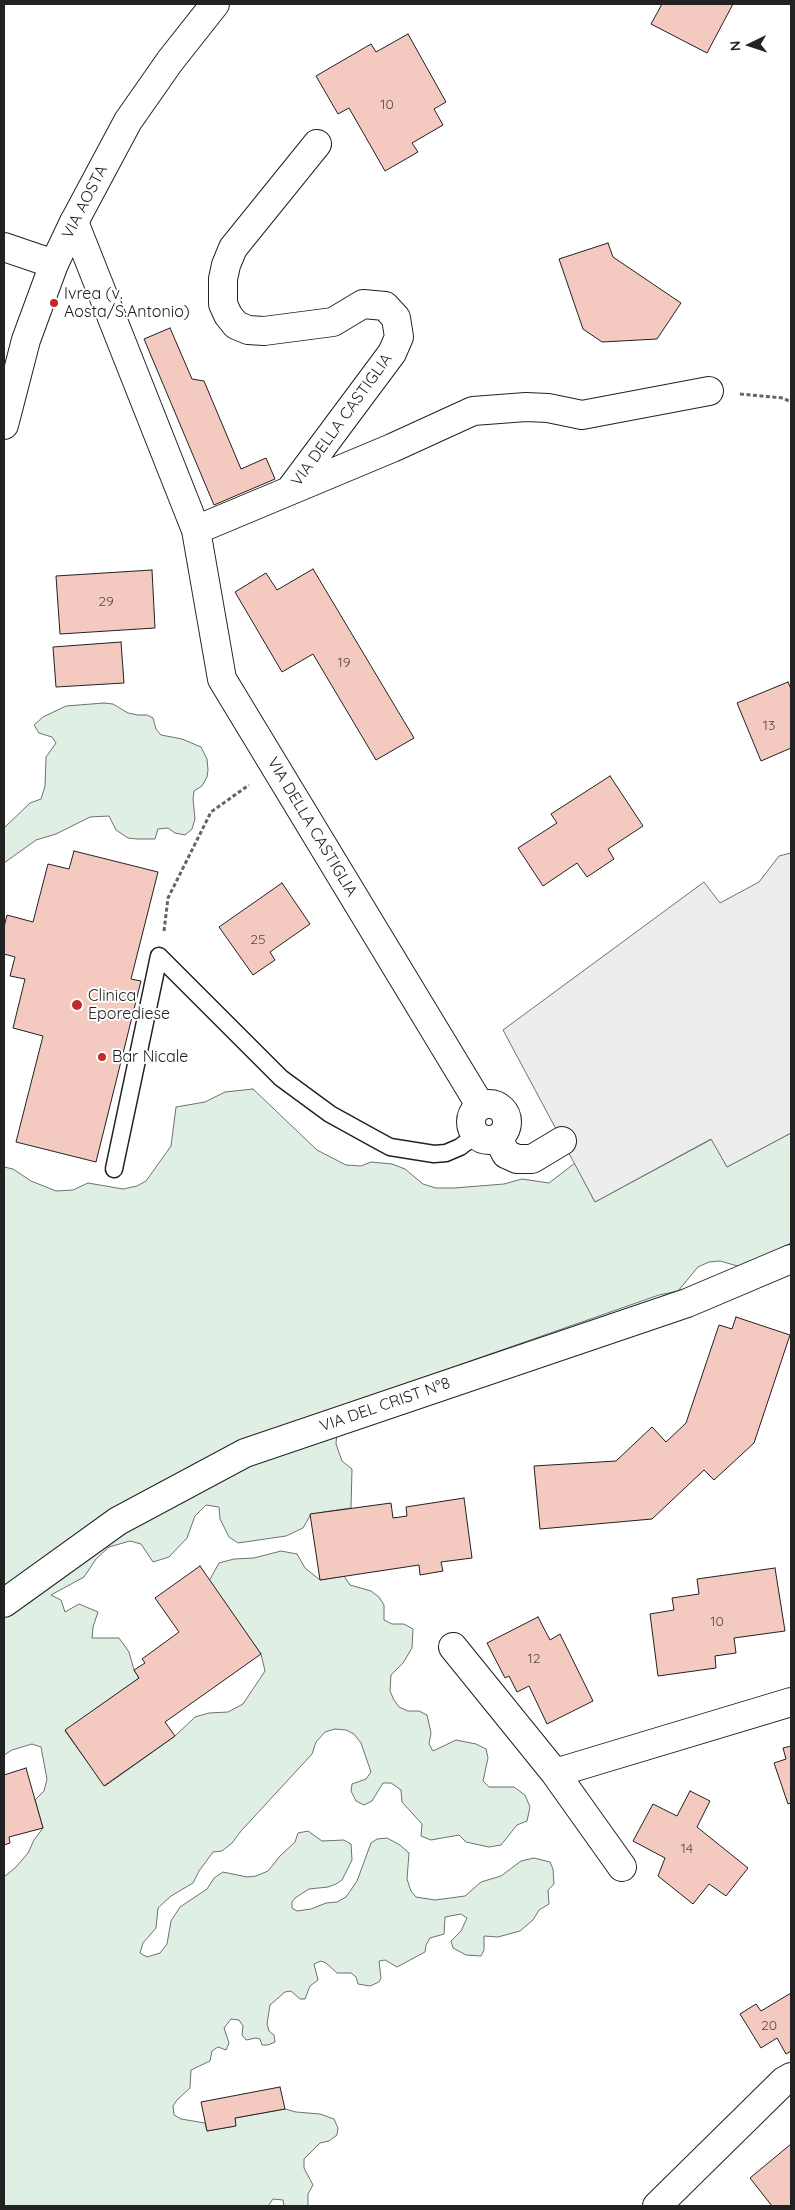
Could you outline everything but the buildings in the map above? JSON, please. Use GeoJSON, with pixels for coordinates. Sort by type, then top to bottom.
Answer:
{"type":"FeatureCollection","features":[{"type":"Feature","properties":{"kind":"street","name":"VIA AOSTA"},"geometry":{"type":"LineString","coordinates":[[4,425],[26,340],[54,264],[74,222],[128,121],[170,61],[215,4]]}},
{"type":"Feature","properties":{"kind":"street","name":"VIA DELLA CASTIGLIA"},"geometry":{"type":"LineString","coordinates":[[289,491],[392,353],[399,337],[396,318],[385,306],[363,304],[333,322],[264,331],[248,330],[236,325],[228,315],[223,304],[226,265],[232,248],[317,144]]}},
{"type":"Feature","properties":{"kind":"street","name":"VIA DELLA CASTIGLIA"},"geometry":{"type":"LineString","coordinates":[[74,222],[196,530],[222,679],[480,1105],[494,1104],[505,1112],[507,1126],[487,1137]]}},
{"type":"Feature","properties":{"kind":"street"},"geometry":{"type":"LineString","coordinates":[[4,247],[54,264]]}},
{"type":"Feature","properties":{"kind":"street","name":"VIA DELLA CASTIGLIA"},"geometry":{"type":"LineString","coordinates":[[196,530],[392,448],[473,411],[548,408],[582,415],[709,391]]}},
{"type":"Feature","properties":{"kind":"street"},"geometry":{"type":"LineString","coordinates":[[487,1137],[506,1154],[516,1159],[532,1159],[562,1141]]}},
{"type":"Feature","properties":{"kind":"street","name":"VIA DEL CRIST N°8"},"geometry":{"type":"LineString","coordinates":[[4,1603],[118,1521],[245,1453],[687,1303],[791,1259]]}},
{"type":"Feature","properties":{"kind":"street"},"geometry":{"type":"LineString","coordinates":[[453,1647],[555,1774],[622,1867]]}},
{"type":"Feature","properties":{"kind":"street"},"geometry":{"type":"LineString","coordinates":[[555,1774],[791,1702]]}},
{"type":"Feature","properties":{"kind":"street"},"geometry":{"type":"LineString","coordinates":[[657,2206],[784,2081],[791,2077]]}},
{"type":"Feature","properties":{"kind":"lane"},"geometry":{"type":"LineString","coordinates":[[159,956],[280,1078],[330,1114],[368,1136],[390,1147],[434,1154],[446,1153],[487,1137]]}},
{"type":"Feature","properties":{"kind":"lane"},"geometry":{"type":"LineString","coordinates":[[114,1169],[159,956]]}},
{"type":"Feature","properties":{"kind":"path"},"geometry":{"type":"LineString","coordinates":[[709,391],[783,398],[791,402]]}},
{"type":"Feature","properties":{"kind":"path"},"geometry":{"type":"LineString","coordinates":[[159,956],[168,898],[211,812],[275,766]]}},
{"type":"Feature","properties":{"kind":"green space"},"geometry":{"type":"Polygon","coordinates":[[[113,704],[128,713],[147,715],[153,718],[156,729],[161,735],[182,739],[201,747],[207,759],[208,770],[207,777],[202,786],[194,791],[195,819],[192,829],[185,835],[175,833],[168,828],[158,829],[155,839],[128,838],[116,830],[109,816],[90,817],[56,834],[36,840],[4,863],[4,828],[30,803],[41,799],[45,786],[46,757],[56,743],[52,737],[39,733],[34,725],[43,717],[66,706],[113,704]]]}},
{"type":"Feature","properties":{"kind":"green space"},"geometry":{"type":"Polygon","coordinates":[[[253,1089],[317,1150],[346,1165],[361,1166],[371,1162],[392,1164],[405,1169],[423,1184],[436,1188],[454,1188],[504,1184],[522,1179],[549,1183],[575,1163],[595,1202],[712,1139],[727,1167],[791,1133],[791,1243],[741,1267],[720,1261],[709,1262],[698,1267],[678,1291],[659,1295],[239,1442],[4,1588],[4,1167],[13,1169],[31,1181],[56,1191],[73,1190],[88,1183],[123,1189],[137,1186],[146,1181],[171,1146],[176,1107],[205,1102],[225,1092],[253,1089]]]}},
{"type":"Feature","properties":{"kind":"green space"},"geometry":{"type":"Polygon","coordinates":[[[337,1433],[336,1444],[342,1461],[352,1469],[351,1508],[311,1514],[303,1528],[286,1536],[238,1543],[229,1537],[220,1519],[219,1507],[206,1505],[195,1516],[187,1538],[169,1557],[153,1562],[141,1544],[130,1541],[109,1547],[96,1559],[84,1577],[51,1595],[61,1600],[65,1612],[79,1604],[98,1612],[92,1638],[119,1638],[129,1652],[134,1670],[139,1678],[65,1731],[105,1786],[175,1736],[195,1717],[209,1713],[228,1712],[243,1704],[265,1671],[261,1654],[209,1581],[219,1563],[234,1559],[254,1558],[281,1551],[297,1554],[305,1568],[320,1580],[344,1576],[350,1585],[371,1591],[379,1597],[384,1605],[384,1620],[392,1624],[404,1624],[413,1629],[412,1648],[403,1663],[391,1675],[390,1691],[394,1700],[399,1707],[408,1711],[419,1711],[427,1715],[431,1733],[429,1744],[433,1751],[456,1740],[476,1744],[486,1749],[488,1758],[483,1781],[489,1787],[514,1787],[525,1795],[530,1807],[527,1821],[517,1825],[501,1845],[489,1847],[466,1842],[459,1835],[431,1840],[421,1836],[422,1824],[402,1802],[401,1790],[391,1783],[383,1783],[372,1801],[364,1805],[356,1801],[351,1791],[352,1784],[366,1779],[371,1772],[361,1743],[354,1734],[346,1730],[335,1729],[325,1732],[316,1742],[312,1754],[232,1843],[222,1851],[213,1852],[193,1883],[171,1896],[158,1908],[156,1928],[143,1943],[140,1953],[147,1957],[160,1953],[167,1944],[171,1921],[180,1907],[207,1889],[214,1878],[223,1872],[247,1877],[256,1876],[268,1871],[295,1842],[298,1833],[308,1831],[322,1841],[344,1840],[351,1844],[352,1860],[342,1880],[336,1884],[309,1889],[295,1898],[292,1902],[292,1908],[297,1911],[337,1902],[346,1897],[357,1881],[371,1843],[377,1839],[387,1838],[400,1845],[409,1853],[407,1879],[411,1891],[416,1897],[435,1900],[465,1896],[481,1882],[501,1876],[521,1861],[534,1858],[550,1862],[553,1869],[554,1884],[548,1890],[549,1904],[539,1910],[533,1920],[520,1931],[498,1937],[484,1936],[484,1950],[481,1956],[466,1955],[453,1948],[451,1941],[461,1931],[467,1918],[461,1914],[445,1917],[444,1934],[430,1938],[425,1952],[397,1967],[385,1960],[379,1961],[381,1978],[379,1982],[370,1986],[358,1984],[356,1977],[351,1973],[337,1973],[321,1961],[314,1964],[318,1980],[310,1986],[305,1999],[300,1999],[291,1991],[285,1992],[270,2005],[267,2024],[269,2031],[274,2035],[275,2042],[268,2045],[262,2045],[260,2039],[256,2038],[246,2040],[242,2035],[243,2026],[239,2020],[231,2019],[224,2028],[229,2043],[226,2050],[218,2047],[212,2051],[210,2061],[191,2070],[190,2088],[173,2106],[174,2115],[181,2119],[205,2123],[207,2131],[235,2126],[235,2118],[285,2109],[320,2114],[334,2119],[338,2128],[337,2135],[329,2141],[320,2143],[304,2159],[304,2168],[313,2185],[308,2194],[307,2206],[284,2206],[283,2200],[273,2199],[268,2206],[4,2206],[4,1877],[28,1853],[34,1840],[43,1828],[35,1800],[44,1791],[47,1779],[41,1747],[32,1744],[12,1750],[4,1755],[4,1616],[139,1521],[248,1462],[337,1433]]]}},
{"type":"Feature","properties":{"kind":"shaded area"},"geometry":{"type":"Polygon","coordinates":[[[791,853],[791,1133],[727,1167],[711,1139],[595,1202],[503,1030],[704,882],[720,903],[759,882],[779,856],[791,853]]]}},
{"type":"Feature","properties":{"kind":"place","name":"Ivrea (v. Aosta/S.Antonio)"},"geometry":{"type":"Point","coordinates":[54,303]}},
{"type":"Feature","properties":{"kind":"place","name":"Clinica Eporediese"},"geometry":{"type":"Point","coordinates":[77,1005]}},
{"type":"Feature","properties":{"kind":"place","name":"Bar Nicale"},"geometry":{"type":"Point","coordinates":[102,1057]}}]}
